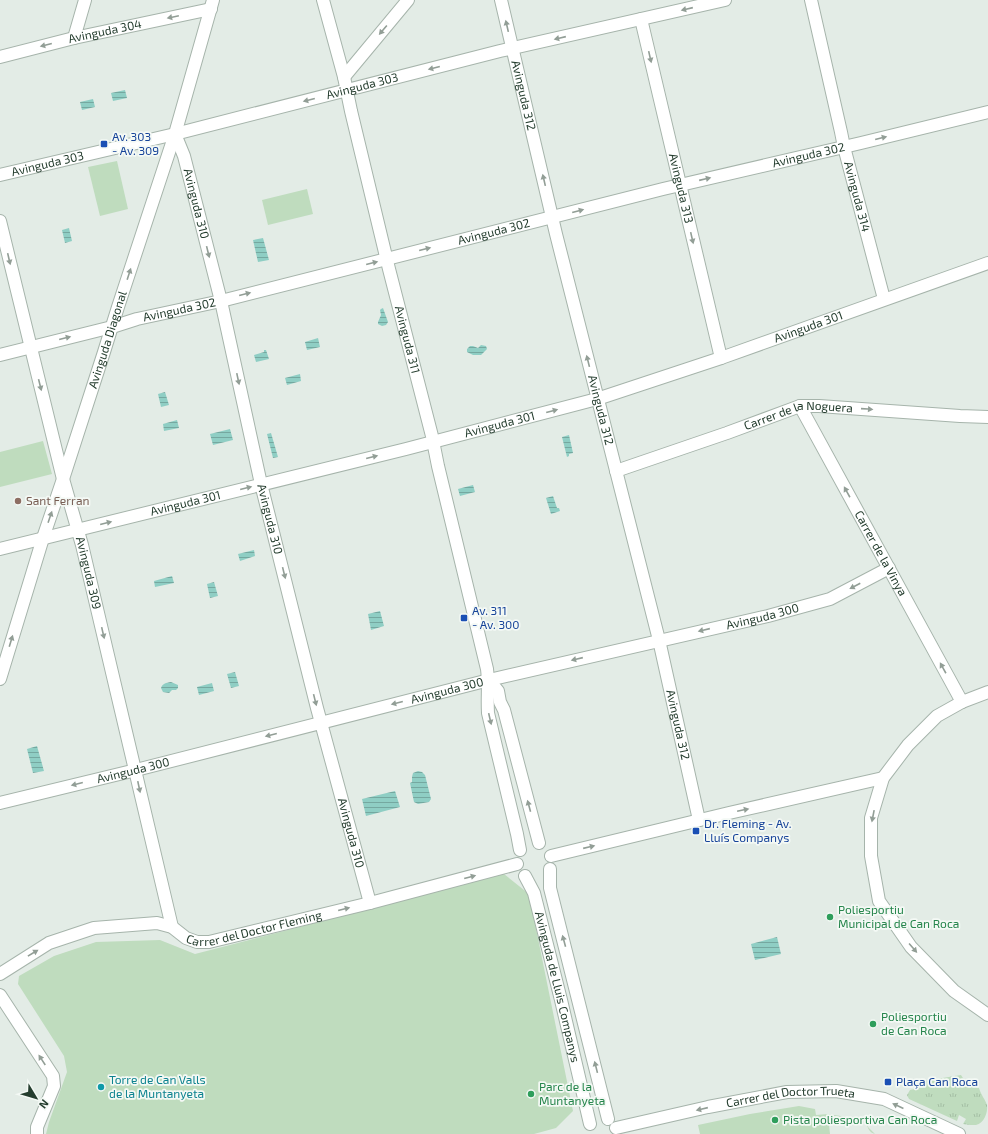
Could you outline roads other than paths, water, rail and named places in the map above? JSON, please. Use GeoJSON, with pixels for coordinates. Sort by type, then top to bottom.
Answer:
{"type":"FeatureCollection","features":[{"type":"Feature","properties":{"kind":"street"},"geometry":{"type":"LineString","coordinates":[[74,38],[85,0]]}},
{"type":"Feature","properties":{"kind":"street","name":"Avinguda 311"},"geometry":{"type":"LineString","coordinates":[[323,0],[344,77],[489,680]]}},
{"type":"Feature","properties":{"kind":"street"},"geometry":{"type":"LineString","coordinates":[[344,77],[408,0]]}},
{"type":"Feature","properties":{"kind":"street","name":"Avinguda 312"},"geometry":{"type":"LineString","coordinates":[[501,0],[552,218],[659,640],[700,820]]}},
{"type":"Feature","properties":{"kind":"street","name":"Avinguda 303"},"geometry":{"type":"LineString","coordinates":[[0,175],[175,134],[513,48],[725,0]]}},
{"type":"Feature","properties":{"kind":"street","name":"Avinguda 314"},"geometry":{"type":"LineString","coordinates":[[811,0],[844,148],[884,299]]}},
{"type":"Feature","properties":{"kind":"street","name":"Avinguda 304"},"geometry":{"type":"LineString","coordinates":[[0,57],[212,4]]}},
{"type":"Feature","properties":{"kind":"street","name":"Avinguda Diagonal"},"geometry":{"type":"LineString","coordinates":[[0,678],[43,538],[149,209],[175,134],[212,4]]}},
{"type":"Feature","properties":{"kind":"street","name":"Avinguda 313"},"geometry":{"type":"LineString","coordinates":[[641,19],[721,358]]}},
{"type":"Feature","properties":{"kind":"street","name":"Avinguda 302"},"geometry":{"type":"LineString","coordinates":[[0,355],[112,327],[137,319],[221,301],[680,185],[844,148],[988,112]]}},
{"type":"Feature","properties":{"kind":"street","name":"Avinguda 310"},"geometry":{"type":"LineString","coordinates":[[175,134],[184,156],[221,301],[261,484],[318,708],[370,903]]}},
{"type":"Feature","properties":{"kind":"street","name":"Avinguda 309"},"geometry":{"type":"LineString","coordinates":[[0,221],[63,479],[78,530],[172,927]]}},
{"type":"Feature","properties":{"kind":"street","name":"Avinguda 301"},"geometry":{"type":"LineString","coordinates":[[0,549],[433,442],[597,399],[721,358],[988,263]]}},
{"type":"Feature","properties":{"kind":"street","name":"Carrer de la Noguera"},"geometry":{"type":"LineString","coordinates":[[616,471],[800,406],[988,417]]}},
{"type":"Feature","properties":{"kind":"street","name":"Carrer de la Vinya"},"geometry":{"type":"LineString","coordinates":[[800,406],[962,702]]}},
{"type":"Feature","properties":{"kind":"street","name":"Avinguda 300"},"geometry":{"type":"LineString","coordinates":[[0,803],[489,680],[768,616],[830,599],[889,568]]}},
{"type":"Feature","properties":{"kind":"street"},"geometry":{"type":"LineString","coordinates":[[489,680],[498,691],[500,702],[504,710],[539,843],[547,849],[551,856],[552,863],[550,869],[539,878],[530,878],[525,876],[520,871],[517,864],[517,857],[520,850],[528,844],[539,843]]}},
{"type":"Feature","properties":{"kind":"street"},"geometry":{"type":"LineString","coordinates":[[489,680],[487,704],[488,713],[520,850]]}},
{"type":"Feature","properties":{"kind":"street"},"geometry":{"type":"LineString","coordinates":[[988,692],[962,702],[937,716],[908,745],[883,778],[871,818],[871,856],[879,901],[911,947],[954,991],[988,1015]]}},
{"type":"Feature","properties":{"kind":"street"},"geometry":{"type":"LineString","coordinates":[[551,856],[883,778]]}},
{"type":"Feature","properties":{"kind":"street","name":"Carrer del Doctor Fleming"},"geometry":{"type":"LineString","coordinates":[[0,974],[49,943],[94,928],[157,923],[172,927],[186,938],[197,942],[209,942],[370,903],[517,864]]}},
{"type":"Feature","properties":{"kind":"street","name":"Avinguda de Lluis Companys"},"geometry":{"type":"LineString","coordinates":[[550,869],[550,888],[614,1127]]}},
{"type":"Feature","properties":{"kind":"street","name":"Avinguda de Lluis Companys"},"geometry":{"type":"LineString","coordinates":[[525,876],[534,893],[584,1095],[588,1129]]}},
{"type":"Feature","properties":{"kind":"street"},"geometry":{"type":"LineString","coordinates":[[0,995],[53,1076],[54,1086],[38,1127],[37,1134]]}},
{"type":"Feature","properties":{"kind":"street","name":"Carrer del Doctor Trueta"},"geometry":{"type":"LineString","coordinates":[[588,1129],[599,1118],[614,1127],[787,1092],[836,1092],[884,1099],[959,1134]]}},
{"type":"Feature","properties":{"kind":"water"},"geometry":{"type":"Polygon","coordinates":[[[125,90],[127,98],[113,101],[111,93],[125,90]]]}},
{"type":"Feature","properties":{"kind":"water"},"geometry":{"type":"Polygon","coordinates":[[[93,99],[95,107],[82,110],[80,102],[93,99]]]}},
{"type":"Feature","properties":{"kind":"water"},"geometry":{"type":"Polygon","coordinates":[[[69,228],[72,241],[65,243],[62,230],[69,228]]]}},
{"type":"Feature","properties":{"kind":"water"},"geometry":{"type":"Polygon","coordinates":[[[263,238],[269,260],[258,262],[253,240],[263,238]]]}},
{"type":"Feature","properties":{"kind":"water"},"geometry":{"type":"Polygon","coordinates":[[[383,308],[388,322],[386,325],[382,326],[378,324],[378,322],[381,315],[380,310],[383,308]]]}},
{"type":"Feature","properties":{"kind":"water"},"geometry":{"type":"Polygon","coordinates":[[[318,338],[320,347],[307,350],[305,342],[318,338]]]}},
{"type":"Feature","properties":{"kind":"water"},"geometry":{"type":"Polygon","coordinates":[[[481,345],[486,346],[487,349],[481,355],[473,355],[467,352],[467,349],[470,346],[478,348],[481,345]]]}},
{"type":"Feature","properties":{"kind":"water"},"geometry":{"type":"Polygon","coordinates":[[[264,350],[266,350],[269,359],[256,362],[254,355],[264,352],[264,350]]]}},
{"type":"Feature","properties":{"kind":"water"},"geometry":{"type":"Polygon","coordinates":[[[300,374],[301,381],[287,385],[285,378],[300,374]]]}},
{"type":"Feature","properties":{"kind":"water"},"geometry":{"type":"Polygon","coordinates":[[[165,392],[169,405],[161,407],[158,394],[165,392]]]}},
{"type":"Feature","properties":{"kind":"water"},"geometry":{"type":"Polygon","coordinates":[[[177,420],[179,428],[164,431],[163,424],[177,420]]]}},
{"type":"Feature","properties":{"kind":"water"},"geometry":{"type":"Polygon","coordinates":[[[230,429],[233,440],[213,445],[210,434],[230,429]]]}},
{"type":"Feature","properties":{"kind":"water"},"geometry":{"type":"Polygon","coordinates":[[[271,433],[278,457],[273,458],[267,434],[271,433]]]}},
{"type":"Feature","properties":{"kind":"water"},"geometry":{"type":"Polygon","coordinates":[[[569,435],[573,453],[569,454],[567,457],[562,437],[569,435]]]}},
{"type":"Feature","properties":{"kind":"water"},"geometry":{"type":"Polygon","coordinates":[[[473,485],[475,492],[460,496],[458,489],[473,485]]]}},
{"type":"Feature","properties":{"kind":"water"},"geometry":{"type":"Polygon","coordinates":[[[553,496],[557,508],[559,508],[560,511],[551,514],[546,498],[553,496]]]}},
{"type":"Feature","properties":{"kind":"water"},"geometry":{"type":"Polygon","coordinates":[[[254,550],[255,556],[240,561],[238,554],[254,550]]]}},
{"type":"Feature","properties":{"kind":"water"},"geometry":{"type":"Polygon","coordinates":[[[172,576],[174,583],[155,587],[154,581],[172,576]]]}},
{"type":"Feature","properties":{"kind":"water"},"geometry":{"type":"Polygon","coordinates":[[[214,582],[218,596],[210,598],[207,584],[214,582]]]}},
{"type":"Feature","properties":{"kind":"water"},"geometry":{"type":"Polygon","coordinates":[[[380,611],[384,626],[371,630],[368,614],[380,611]]]}},
{"type":"Feature","properties":{"kind":"water"},"geometry":{"type":"Polygon","coordinates":[[[235,672],[239,686],[231,688],[227,674],[235,672]]]}},
{"type":"Feature","properties":{"kind":"water"},"geometry":{"type":"Polygon","coordinates":[[[171,682],[178,685],[178,688],[169,693],[163,692],[161,688],[163,685],[171,682]]]}},
{"type":"Feature","properties":{"kind":"water"},"geometry":{"type":"Polygon","coordinates":[[[212,683],[214,691],[199,695],[197,687],[212,683]]]}},
{"type":"Feature","properties":{"kind":"water"},"geometry":{"type":"Polygon","coordinates":[[[37,746],[44,771],[33,773],[27,749],[37,746]]]}},
{"type":"Feature","properties":{"kind":"water"},"geometry":{"type":"Polygon","coordinates":[[[418,771],[425,775],[431,799],[429,802],[418,804],[414,802],[410,783],[412,782],[413,773],[418,771]]]}},
{"type":"Feature","properties":{"kind":"water"},"geometry":{"type":"Polygon","coordinates":[[[395,791],[400,807],[366,816],[362,799],[395,791]]]}},
{"type":"Feature","properties":{"kind":"water"},"geometry":{"type":"Polygon","coordinates":[[[777,937],[781,954],[755,960],[751,944],[777,937]]]}},
{"type":"Feature","properties":{"kind":"place","name":"Av. 303 - Av. 309"},"geometry":{"type":"Point","coordinates":[104,144]}},
{"type":"Feature","properties":{"kind":"place","name":"Sant Ferran"},"geometry":{"type":"Point","coordinates":[18,501]}},
{"type":"Feature","properties":{"kind":"place","name":"Av. 311 - Av. 300"},"geometry":{"type":"Point","coordinates":[464,618]}},
{"type":"Feature","properties":{"kind":"place","name":"Dr. Fleming - Av. Lluís Companys"},"geometry":{"type":"Point","coordinates":[696,831]}},
{"type":"Feature","properties":{"kind":"place","name":"Poliesportiu Municipal de Can Roca"},"geometry":{"type":"Point","coordinates":[830,917]}},
{"type":"Feature","properties":{"kind":"place","name":"Poliesportiu de Can Roca"},"geometry":{"type":"Point","coordinates":[873,1024]}},
{"type":"Feature","properties":{"kind":"place","name":"Plaça Can Roca"},"geometry":{"type":"Point","coordinates":[888,1082]}},
{"type":"Feature","properties":{"kind":"place","name":"Torre de Can Valls de la Muntanyeta"},"geometry":{"type":"Point","coordinates":[101,1087]}},
{"type":"Feature","properties":{"kind":"place","name":"Parc de la Muntanyeta"},"geometry":{"type":"Point","coordinates":[531,1094]}},
{"type":"Feature","properties":{"kind":"place","name":"Pista poliesportiva Can Roca"},"geometry":{"type":"Point","coordinates":[775,1120]}}]}
